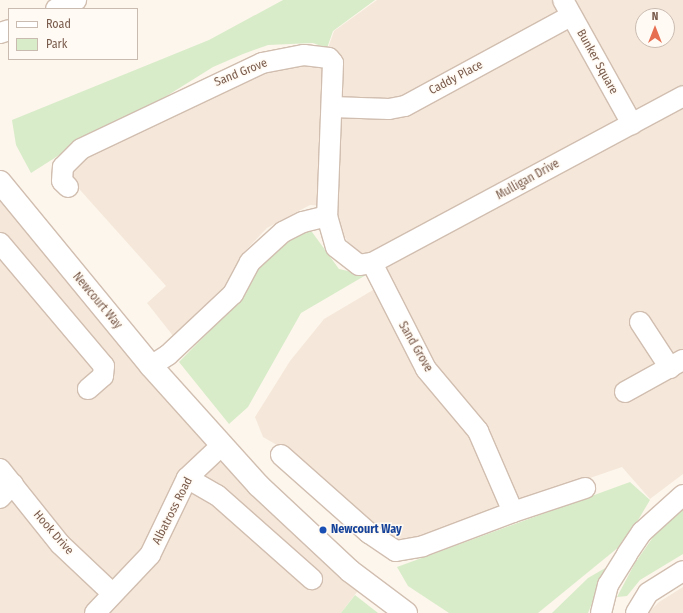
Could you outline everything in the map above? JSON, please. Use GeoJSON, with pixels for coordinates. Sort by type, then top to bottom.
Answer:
{"type":"FeatureCollection","features":[{"type":"Feature","properties":{"kind":"street"},"geometry":{"type":"LineString","coordinates":[[58,8],[76,0]]}},
{"type":"Feature","properties":{"kind":"street","name":"Caddy Place"},"geometry":{"type":"LineString","coordinates":[[332,107],[389,109],[405,106],[567,8]]}},
{"type":"Feature","properties":{"kind":"street","name":"Bunker Square"},"geometry":{"type":"LineString","coordinates":[[567,8],[632,124]]}},
{"type":"Feature","properties":{"kind":"street","name":"Sand Grove"},"geometry":{"type":"LineString","coordinates":[[68,187],[62,181],[63,167],[81,149],[262,63],[304,55],[329,58],[333,63],[327,216],[336,247],[359,265],[372,263],[426,369],[478,431],[513,512]]}},
{"type":"Feature","properties":{"kind":"street","name":"Mulligan Drive"},"geometry":{"type":"LineString","coordinates":[[372,263],[683,96]]}},
{"type":"Feature","properties":{"kind":"street","name":"Newcourt Way"},"geometry":{"type":"LineString","coordinates":[[0,182],[151,366],[221,446],[306,532],[406,613]]}},
{"type":"Feature","properties":{"kind":"street"},"geometry":{"type":"LineString","coordinates":[[151,366],[168,354],[233,294],[250,262],[284,232],[303,222],[327,216]]}},
{"type":"Feature","properties":{"kind":"street"},"geometry":{"type":"LineString","coordinates":[[0,243],[104,366],[103,376],[88,389]]}},
{"type":"Feature","properties":{"kind":"street"},"geometry":{"type":"LineString","coordinates":[[625,392],[676,364],[640,322]]}},
{"type":"Feature","properties":{"kind":"street","name":"Albatross Road"},"geometry":{"type":"LineString","coordinates":[[95,613],[112,592],[132,577],[150,555],[187,478],[221,446]]}},
{"type":"Feature","properties":{"kind":"street"},"geometry":{"type":"LineString","coordinates":[[281,455],[369,533],[396,551],[424,546],[513,512],[585,488]]}},
{"type":"Feature","properties":{"kind":"street","name":"Hook Drive"},"geometry":{"type":"LineString","coordinates":[[0,469],[6,491],[112,592]]}},
{"type":"Feature","properties":{"kind":"street"},"geometry":{"type":"LineString","coordinates":[[187,478],[217,496],[312,579]]}},
{"type":"Feature","properties":{"kind":"street"},"geometry":{"type":"LineString","coordinates":[[601,613],[608,585],[642,532],[683,494]]}},
{"type":"Feature","properties":{"kind":"street"},"geometry":{"type":"LineString","coordinates":[[636,613],[648,593],[683,571]]}},
{"type":"Feature","properties":{"kind":"shaded area"},"geometry":{"type":"Polygon","coordinates":[[[377,0],[683,0],[683,474],[650,499],[622,467],[396,545],[289,452],[263,437],[255,417],[290,361],[324,319],[373,290],[371,259],[353,250],[338,226],[338,207],[310,205],[267,228],[244,252],[226,286],[174,337],[147,303],[166,286],[72,181],[72,164],[258,56],[327,51],[334,31],[377,0]]]}},
{"type":"Feature","properties":{"kind":"shaded area"},"geometry":{"type":"Polygon","coordinates":[[[0,197],[360,588],[341,613],[0,613],[0,197]]]}},
{"type":"Feature","properties":{"kind":"shaded area"},"geometry":{"type":"Polygon","coordinates":[[[683,587],[683,613],[648,613],[659,602],[683,587]]]}},
{"type":"Feature","properties":{"kind":"green space"},"geometry":{"type":"Polygon","coordinates":[[[283,0],[375,0],[333,31],[327,48],[313,43],[268,45],[243,54],[213,67],[149,107],[86,138],[31,173],[16,145],[12,120],[209,40],[283,0]]]}},
{"type":"Feature","properties":{"kind":"green space"},"geometry":{"type":"Polygon","coordinates":[[[303,232],[312,232],[339,269],[366,275],[301,313],[248,407],[229,424],[179,362],[246,294],[255,270],[284,241],[303,232]]]}},
{"type":"Feature","properties":{"kind":"green space"},"geometry":{"type":"Polygon","coordinates":[[[630,482],[650,500],[625,542],[538,613],[449,613],[408,586],[397,567],[630,482]]]}},
{"type":"Feature","properties":{"kind":"green space"},"geometry":{"type":"Polygon","coordinates":[[[683,509],[683,554],[640,580],[627,596],[617,597],[635,563],[656,533],[683,509]]]}},
{"type":"Feature","properties":{"kind":"green space"},"geometry":{"type":"Polygon","coordinates":[[[607,567],[588,613],[552,613],[588,578],[607,567]]]}},
{"type":"Feature","properties":{"kind":"green space"},"geometry":{"type":"Polygon","coordinates":[[[355,595],[378,613],[341,613],[355,595]]]}},
{"type":"Feature","properties":{"kind":"place","name":"Newcourt Way"},"geometry":{"type":"Point","coordinates":[323,530]}}]}
